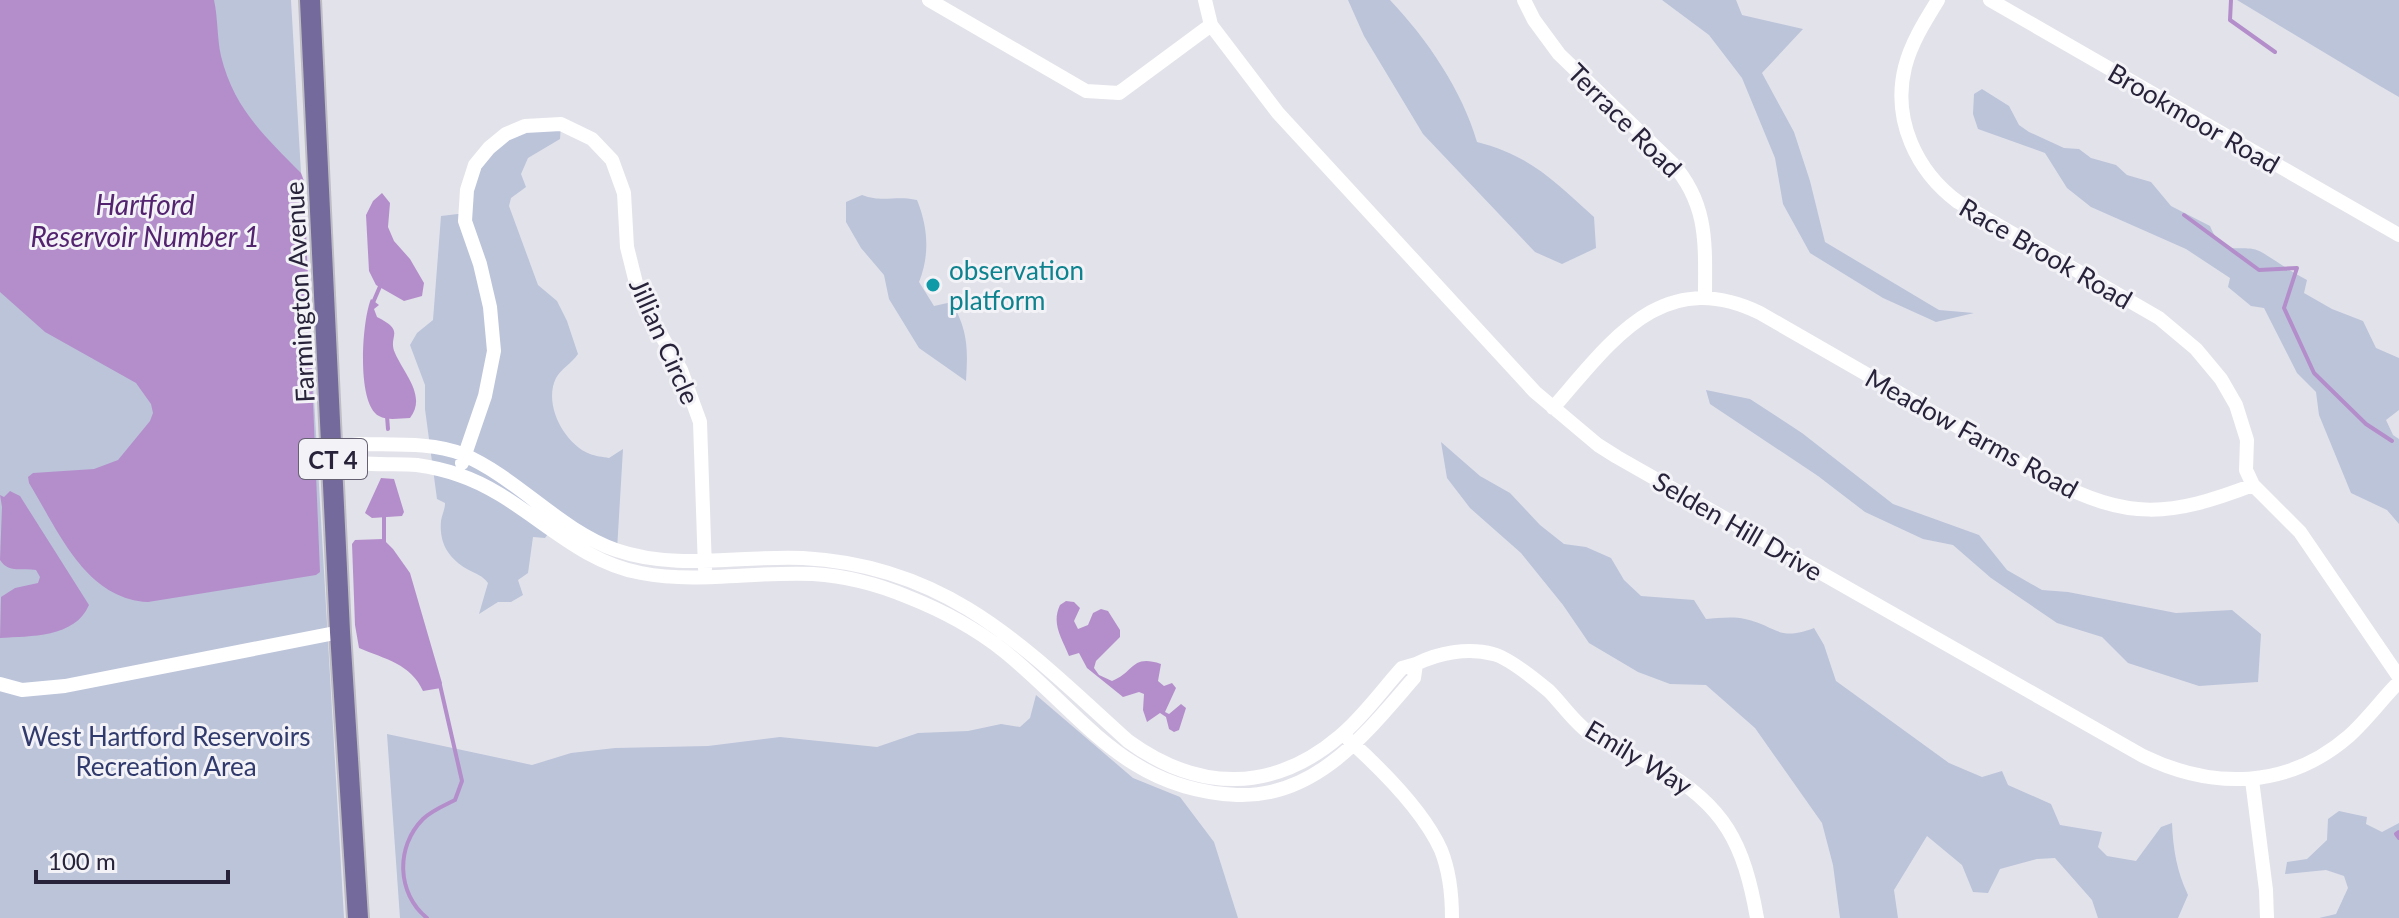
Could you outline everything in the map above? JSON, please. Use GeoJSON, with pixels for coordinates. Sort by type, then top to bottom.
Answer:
{"type":"FeatureCollection","features":[{"type":"Feature","properties":{"kind":"main road","name":"Farmington Avenue"},"geometry":{"type":"LineString","coordinates":[[310,0],[340,632],[358,918]]}},
{"type":"Feature","properties":{"kind":"street"},"geometry":{"type":"LineString","coordinates":[[929,0],[1086,91],[1119,93],[1211,25]]}},
{"type":"Feature","properties":{"kind":"street","name":"Selden Hill Drive"},"geometry":{"type":"LineString","coordinates":[[1205,0],[1211,25],[1278,113],[1535,392],[1617,457],[2143,756],[2183,773],[2237,781],[2252,780],[2321,755],[2355,729],[2399,679]]}},
{"type":"Feature","properties":{"kind":"street","name":"Terrace Road"},"geometry":{"type":"LineString","coordinates":[[1524,0],[1534,20],[1559,54],[1672,163],[1688,183],[1702,218],[1705,297]]}},
{"type":"Feature","properties":{"kind":"street","name":"Race Brook Road"},"geometry":{"type":"LineString","coordinates":[[1938,0],[1910,53],[1902,94],[1905,125],[1924,169],[1958,202],[2153,315],[2196,349],[2221,379],[2236,405],[2247,440],[2245,464],[2253,485]]}},
{"type":"Feature","properties":{"kind":"street","name":"Brookmoor Road"},"geometry":{"type":"LineString","coordinates":[[1990,0],[2399,235]]}},
{"type":"Feature","properties":{"kind":"street","name":"Jillian Circle"},"geometry":{"type":"LineString","coordinates":[[458,475],[485,396],[494,351],[490,307],[480,264],[465,221],[467,190],[475,165],[506,134],[525,126],[561,124],[592,139],[612,160],[624,193],[627,247],[636,283],[681,370],[700,422],[706,577]]}},
{"type":"Feature","properties":{"kind":"street","name":"Meadow Farms Road"},"geometry":{"type":"LineString","coordinates":[[1553,408],[1634,322],[1673,303],[1705,297],[1730,301],[1760,313],[2047,478],[2088,498],[2133,508],[2172,510],[2210,501],[2253,485]]}},
{"type":"Feature","properties":{"kind":"street"},"geometry":{"type":"LineString","coordinates":[[333,454],[346,446],[360,444],[436,449],[464,455]]}},
{"type":"Feature","properties":{"kind":"street"},"geometry":{"type":"LineString","coordinates":[[333,454],[353,462],[417,465],[458,475],[485,486],[564,541],[610,564],[640,573],[706,577],[804,574],[836,576],[869,583],[940,611],[1003,650],[1126,760],[1174,785],[1205,792],[1240,795],[1265,793],[1320,771],[1355,746],[1414,678],[1416,664]]}},
{"type":"Feature","properties":{"kind":"street","name":"Emily Way"},"geometry":{"type":"LineString","coordinates":[[464,455],[513,484],[588,537],[617,550],[651,559],[704,562],[804,558],[848,563],[881,570],[928,587],[984,617],[1023,646],[1128,741],[1148,755],[1194,775],[1224,779],[1265,777],[1314,757],[1343,734],[1402,668],[1460,651],[1494,654],[1547,690],[1590,734],[1658,768],[1701,794],[1732,833],[1750,876],[1757,918]]}},
{"type":"Feature","properties":{"kind":"street"},"geometry":{"type":"LineString","coordinates":[[2253,485],[2300,532],[2399,679]]}},
{"type":"Feature","properties":{"kind":"street"},"geometry":{"type":"LineString","coordinates":[[0,684],[22,690],[65,686],[340,632]]}},
{"type":"Feature","properties":{"kind":"street"},"geometry":{"type":"LineString","coordinates":[[1343,734],[1394,784],[1441,850],[1452,898],[1452,918]]}},
{"type":"Feature","properties":{"kind":"street"},"geometry":{"type":"LineString","coordinates":[[2252,780],[2267,918]]}},
{"type":"Feature","properties":{"kind":"green space","name":"West Hartford Reservoirs Recreation Area"},"geometry":{"type":"Polygon","coordinates":[[[0,0],[291,0],[344,918],[0,918],[0,0]]]}},
{"type":"Feature","properties":{"kind":"green space"},"geometry":{"type":"Polygon","coordinates":[[[1348,0],[1390,0],[1442,66],[1462,103],[1477,142],[1527,162],[1566,192],[1594,217],[1596,248],[1562,264],[1535,252],[1423,134],[1364,36],[1348,0]]]}},
{"type":"Feature","properties":{"kind":"green space"},"geometry":{"type":"Polygon","coordinates":[[[1662,0],[1736,0],[1742,15],[1803,29],[1762,73],[1794,132],[1825,242],[1939,310],[1974,313],[1936,322],[1883,298],[1810,253],[1783,204],[1775,158],[1742,78],[1709,35],[1662,0]]]}},
{"type":"Feature","properties":{"kind":"green space"},"geometry":{"type":"Polygon","coordinates":[[[2237,0],[2399,0],[2399,97],[2380,86],[2237,0]]]}},
{"type":"Feature","properties":{"kind":"green space"},"geometry":{"type":"Polygon","coordinates":[[[1982,89],[2009,106],[2019,125],[2029,132],[2064,148],[2079,149],[2091,158],[2116,165],[2127,175],[2151,182],[2171,206],[2210,226],[2222,244],[2263,253],[2307,280],[2304,293],[2332,309],[2363,321],[2376,348],[2399,358],[2399,410],[2386,420],[2393,435],[2399,439],[2399,524],[2387,510],[2351,493],[2319,415],[2316,392],[2297,373],[2264,308],[2251,306],[2228,287],[2230,278],[2186,249],[2091,207],[2067,188],[2045,153],[1978,129],[1973,114],[1974,94],[1982,89]]]}},
{"type":"Feature","properties":{"kind":"green space"},"geometry":{"type":"Polygon","coordinates":[[[561,124],[560,139],[528,158],[521,174],[526,187],[511,198],[509,206],[538,285],[557,301],[578,354],[558,375],[553,388],[552,399],[558,422],[572,442],[590,454],[609,458],[623,449],[617,550],[560,518],[545,538],[533,537],[528,573],[518,580],[523,595],[511,602],[498,602],[479,614],[488,583],[455,560],[446,550],[442,537],[441,521],[445,503],[437,499],[425,409],[425,385],[410,345],[417,333],[433,320],[441,216],[466,213],[475,165],[506,134],[561,124]]]}},
{"type":"Feature","properties":{"kind":"green space"},"geometry":{"type":"Polygon","coordinates":[[[862,195],[917,200],[924,220],[926,241],[925,262],[919,282],[934,306],[952,302],[966,340],[966,381],[919,348],[889,299],[884,275],[861,248],[846,222],[846,202],[862,195]]]}},
{"type":"Feature","properties":{"kind":"green space"},"geometry":{"type":"Polygon","coordinates":[[[1706,390],[1750,399],[1802,433],[1893,504],[1979,535],[2007,570],[2042,590],[2068,592],[2176,613],[2232,610],[2261,634],[2258,682],[2199,686],[2128,663],[2102,637],[2057,623],[1991,578],[1953,545],[1923,539],[1865,512],[1818,476],[1710,404],[1706,390]]]}},
{"type":"Feature","properties":{"kind":"green space"},"geometry":{"type":"Polygon","coordinates":[[[1441,442],[1480,476],[1510,493],[1540,525],[1564,544],[1586,547],[1611,558],[1624,580],[1641,596],[1694,600],[1706,619],[1740,618],[1785,633],[1814,628],[1824,645],[1836,681],[1949,763],[1982,777],[2002,771],[2008,785],[2051,804],[2060,825],[2102,832],[2098,847],[2107,856],[2136,861],[2161,827],[2172,823],[2176,860],[2188,895],[2178,918],[2098,918],[2092,900],[2055,858],[2037,859],[2000,869],[1988,893],[1973,892],[1962,865],[1927,836],[1894,890],[1898,918],[1840,918],[1833,865],[1822,823],[1755,728],[1706,685],[1670,684],[1638,672],[1589,643],[1521,553],[1470,508],[1447,478],[1441,442]]]}},
{"type":"Feature","properties":{"kind":"green space"},"geometry":{"type":"Polygon","coordinates":[[[1036,695],[1133,778],[1180,797],[1214,842],[1238,918],[400,918],[387,734],[532,765],[571,753],[615,748],[708,746],[780,737],[877,747],[918,733],[968,731],[1001,724],[1020,727],[1030,718],[1036,695]]]}},
{"type":"Feature","properties":{"kind":"green space"},"geometry":{"type":"Polygon","coordinates":[[[2339,811],[2367,817],[2366,824],[2382,832],[2399,823],[2399,918],[2319,918],[2336,914],[2348,888],[2344,876],[2326,870],[2285,874],[2287,862],[2307,859],[2327,840],[2328,819],[2339,811]]]}},
{"type":"Feature","properties":{"kind":"water","name":"Hartford Reservoir Number 1"},"geometry":{"type":"Polygon","coordinates":[[[0,0],[214,0],[221,56],[234,91],[252,120],[301,173],[304,181],[320,572],[316,575],[148,602],[126,598],[107,589],[76,559],[29,483],[28,477],[33,473],[94,469],[118,460],[153,413],[151,404],[136,383],[45,332],[0,292],[0,0]]]}},
{"type":"Feature","properties":{"kind":"water"},"geometry":{"type":"Polygon","coordinates":[[[382,193],[390,203],[388,227],[394,241],[410,259],[424,283],[422,296],[404,301],[376,285],[369,271],[366,215],[373,201],[382,193]]]}},
{"type":"Feature","properties":{"kind":"water"},"geometry":{"type":"Polygon","coordinates":[[[371,299],[379,305],[374,309],[377,317],[394,330],[395,353],[415,393],[415,410],[410,418],[379,416],[367,396],[363,361],[365,324],[371,299]]]}},
{"type":"Feature","properties":{"kind":"water"},"geometry":{"type":"Polygon","coordinates":[[[381,478],[394,479],[404,512],[402,516],[372,518],[365,513],[381,478]]]}},
{"type":"Feature","properties":{"kind":"water"},"geometry":{"type":"Polygon","coordinates":[[[10,491],[20,496],[89,605],[82,616],[63,629],[38,635],[0,638],[1,597],[15,588],[38,583],[40,577],[36,570],[12,569],[0,560],[0,495],[4,497],[10,491]]]}},
{"type":"Feature","properties":{"kind":"water"},"geometry":{"type":"Polygon","coordinates":[[[383,539],[410,573],[441,688],[423,691],[404,668],[359,648],[355,625],[352,544],[355,540],[383,539]]]}},
{"type":"Feature","properties":{"kind":"water"},"geometry":{"type":"Polygon","coordinates":[[[1066,601],[1074,602],[1080,608],[1074,621],[1078,629],[1088,625],[1093,613],[1101,609],[1108,611],[1120,630],[1120,637],[1096,661],[1094,668],[1099,675],[1112,681],[1138,663],[1151,661],[1161,664],[1158,681],[1164,686],[1172,683],[1176,688],[1165,712],[1169,714],[1181,704],[1186,708],[1179,730],[1174,732],[1169,729],[1166,717],[1160,713],[1147,722],[1143,710],[1144,694],[1139,692],[1123,697],[1087,668],[1079,653],[1069,656],[1058,631],[1057,618],[1060,605],[1066,601]]]}},
{"type":"Feature","properties":{"kind":"waterway"},"geometry":{"type":"LineString","coordinates":[[2231,0],[2230,20],[2275,52]]}},
{"type":"Feature","properties":{"kind":"waterway"},"geometry":{"type":"LineString","coordinates":[[2184,215],[2259,270],[2297,268],[2284,308],[2314,373],[2366,424],[2392,441]]}},
{"type":"Feature","properties":{"kind":"waterway"},"geometry":{"type":"LineString","coordinates":[[372,305],[381,284]]}},
{"type":"Feature","properties":{"kind":"waterway"},"geometry":{"type":"LineString","coordinates":[[387,416],[388,429]]}},
{"type":"Feature","properties":{"kind":"waterway"},"geometry":{"type":"LineString","coordinates":[[384,516],[384,543]]}},
{"type":"Feature","properties":{"kind":"waterway"},"geometry":{"type":"LineString","coordinates":[[427,918],[417,908],[405,884],[404,856],[414,830],[426,816],[455,800],[462,781],[440,685]]}},
{"type":"Feature","properties":{"kind":"waterway"},"geometry":{"type":"LineString","coordinates":[[2399,832],[2396,834],[2399,838]]}},
{"type":"Feature","properties":{"kind":"place","name":"observation platform"},"geometry":{"type":"Point","coordinates":[933,285]}}]}
